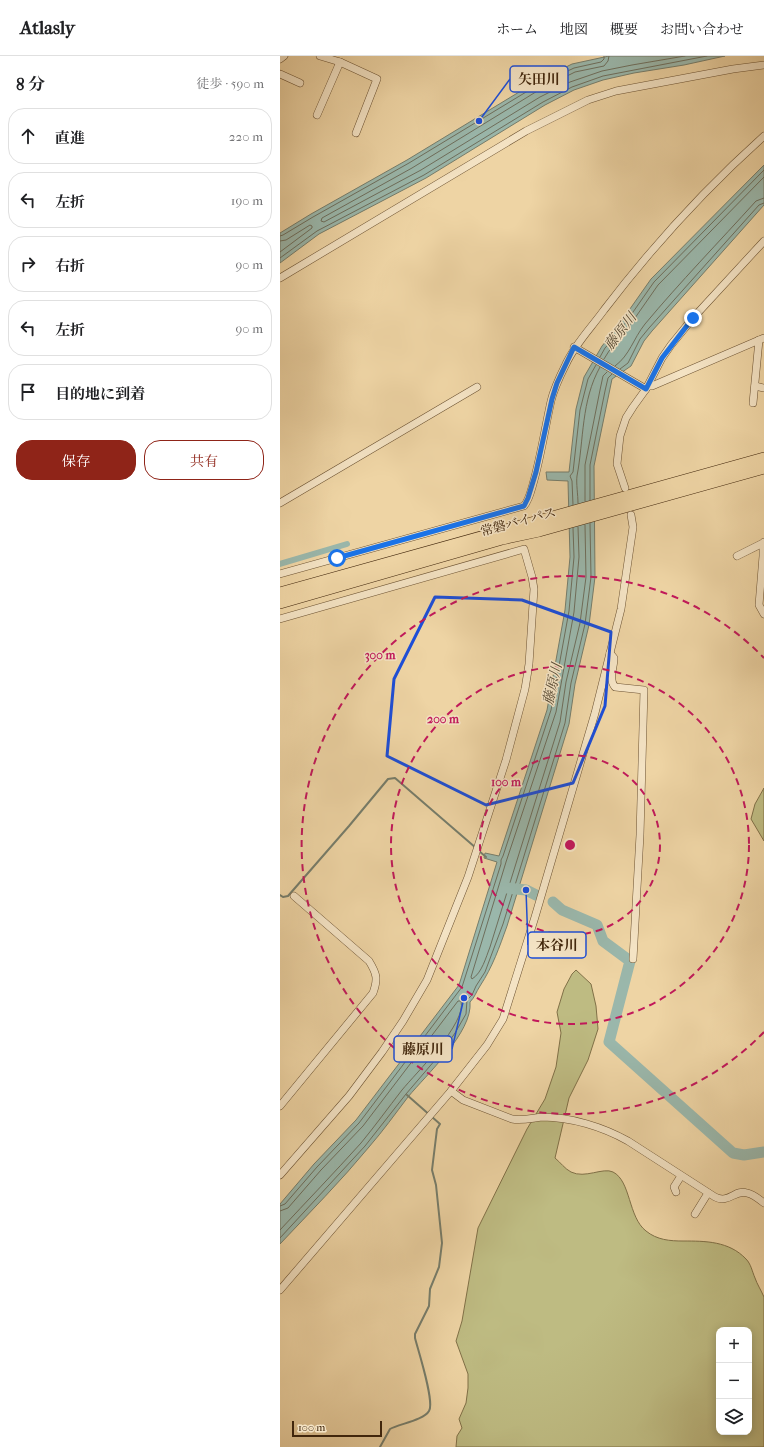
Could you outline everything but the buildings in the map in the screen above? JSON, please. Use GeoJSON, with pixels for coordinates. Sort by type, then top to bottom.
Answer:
{"type":"FeatureCollection","features":[{"type":"Feature","properties":{"kind":"highway","name":"常磐バイパス"},"geometry":{"type":"LineString","coordinates":[[280,602],[502,539],[623,498],[764,458]]}},
{"type":"Feature","properties":{"kind":"highway","name":"常磐バイパス"},"geometry":{"type":"LineString","coordinates":[[623,498],[764,468]]}},
{"type":"Feature","properties":{"kind":"highway","name":"常磐バイパス"},"geometry":{"type":"LineString","coordinates":[[280,593],[539,526]]}},
{"type":"Feature","properties":{"kind":"street"},"geometry":{"type":"LineString","coordinates":[[280,59],[284,56]]}},
{"type":"Feature","properties":{"kind":"street"},"geometry":{"type":"LineString","coordinates":[[320,56],[340,62],[377,79],[356,133]]}},
{"type":"Feature","properties":{"kind":"street"},"geometry":{"type":"LineString","coordinates":[[317,115],[340,62]]}},
{"type":"Feature","properties":{"kind":"street"},"geometry":{"type":"LineString","coordinates":[[280,278],[526,130],[588,100],[622,90],[733,69],[764,65]]}},
{"type":"Feature","properties":{"kind":"street"},"geometry":{"type":"LineString","coordinates":[[280,74],[300,83]]}},
{"type":"Feature","properties":{"kind":"street"},"geometry":{"type":"LineString","coordinates":[[280,574],[524,506],[536,472],[557,383],[574,347],[624,284],[724,172],[764,136]]}},
{"type":"Feature","properties":{"kind":"street"},"geometry":{"type":"LineString","coordinates":[[623,498],[617,464],[620,436],[626,418],[647,388],[660,362],[671,345],[693,318],[764,241]]}},
{"type":"Feature","properties":{"kind":"street"},"geometry":{"type":"LineString","coordinates":[[647,388],[762,339]]}},
{"type":"Feature","properties":{"kind":"street"},"geometry":{"type":"LineString","coordinates":[[753,403],[762,339]]}},
{"type":"Feature","properties":{"kind":"street"},"geometry":{"type":"LineString","coordinates":[[574,347],[647,388]]}},
{"type":"Feature","properties":{"kind":"street"},"geometry":{"type":"LineString","coordinates":[[755,386],[764,388]]}},
{"type":"Feature","properties":{"kind":"street"},"geometry":{"type":"LineString","coordinates":[[280,503],[477,387]]}},
{"type":"Feature","properties":{"kind":"street"},"geometry":{"type":"LineString","coordinates":[[280,1290],[451,1091],[487,1045],[503,1019],[535,917],[595,713],[621,610],[633,527],[631,515]]}},
{"type":"Feature","properties":{"kind":"street"},"geometry":{"type":"LineString","coordinates":[[737,556],[764,542]]}},
{"type":"Feature","properties":{"kind":"street"},"geometry":{"type":"LineString","coordinates":[[764,542],[759,605],[764,614]]}},
{"type":"Feature","properties":{"kind":"street"},"geometry":{"type":"LineString","coordinates":[[280,619],[524,549],[534,589],[529,664],[525,689],[506,760],[470,871],[428,980],[386,1045],[354,1090],[280,1175]]}},
{"type":"Feature","properties":{"kind":"street"},"geometry":{"type":"LineString","coordinates":[[610,653],[614,658],[611,679],[615,687],[644,690],[640,835],[632,959]]}},
{"type":"Feature","properties":{"kind":"street"},"geometry":{"type":"LineString","coordinates":[[280,1106],[373,993],[376,982],[375,971],[369,961],[294,896]]}},
{"type":"Feature","properties":{"kind":"street"},"geometry":{"type":"LineString","coordinates":[[451,1091],[463,1100],[512,1119],[517,1120],[543,1117],[574,1120],[628,1141],[719,1199],[724,1199],[741,1192],[746,1192],[764,1203]]}},
{"type":"Feature","properties":{"kind":"street"},"geometry":{"type":"LineString","coordinates":[[676,1192],[674,1187],[681,1176]]}},
{"type":"Feature","properties":{"kind":"street"},"geometry":{"type":"LineString","coordinates":[[695,1214],[708,1193]]}},
{"type":"Feature","properties":{"kind":"highlighted area"},"geometry":{"type":"Polygon","coordinates":[[[435,597],[522,600],[611,632],[605,706],[573,783],[486,805],[387,756],[394,679],[435,597]]]}},
{"type":"Feature","properties":{"kind":"shaded area"},"geometry":{"type":"Polygon","coordinates":[[[764,788],[764,841],[751,819],[755,804],[764,788]]]}},
{"type":"Feature","properties":{"kind":"shaded area"},"geometry":{"type":"Polygon","coordinates":[[[576,970],[591,984],[596,1006],[598,1029],[588,1060],[569,1098],[555,1158],[569,1171],[576,1174],[588,1174],[604,1171],[613,1172],[623,1183],[632,1209],[640,1225],[650,1234],[668,1240],[700,1241],[724,1245],[739,1253],[748,1261],[764,1297],[764,1447],[456,1447],[457,1436],[462,1428],[459,1419],[466,1403],[468,1374],[456,1341],[462,1321],[478,1228],[527,1129],[545,1099],[556,1067],[561,1033],[557,1012],[564,989],[572,974],[576,970]]]}},
{"type":"Feature","properties":{"kind":"water"},"geometry":{"type":"Polygon","coordinates":[[[609,56],[725,56],[684,65],[634,73],[603,80],[574,90],[545,105],[426,178],[319,234],[280,263],[280,233],[407,160],[534,83],[572,64],[609,56]]]}},
{"type":"Feature","properties":{"kind":"water"},"geometry":{"type":"Polygon","coordinates":[[[764,165],[764,205],[652,331],[644,341],[631,366],[612,379],[594,466],[595,577],[589,625],[575,684],[569,724],[507,926],[492,964],[485,979],[470,1002],[469,1014],[464,1026],[447,1052],[408,1097],[358,1160],[280,1244],[280,1204],[314,1164],[356,1120],[459,985],[497,862],[484,858],[485,853],[499,856],[547,710],[565,610],[570,557],[568,481],[547,480],[546,472],[569,472],[576,409],[584,377],[602,346],[613,333],[651,279],[764,165]]]}},
{"type":"Feature","properties":{"kind":"waterway"},"geometry":{"type":"LineString","coordinates":[[280,564],[347,544]]}},
{"type":"Feature","properties":{"kind":"waterway"},"geometry":{"type":"LineString","coordinates":[[280,895],[283,897],[288,896],[388,779],[395,778],[476,848]]}},
{"type":"Feature","properties":{"kind":"waterway"},"geometry":{"type":"LineString","coordinates":[[479,851],[486,857]]}},
{"type":"Feature","properties":{"kind":"waterway"},"geometry":{"type":"LineString","coordinates":[[507,888],[526,890],[536,895]]}},
{"type":"Feature","properties":{"kind":"waterway"},"geometry":{"type":"LineString","coordinates":[[553,902],[562,910],[597,925],[603,941],[630,961],[609,1042],[733,1153],[744,1155],[764,1152]]}},
{"type":"Feature","properties":{"kind":"waterway"},"geometry":{"type":"LineString","coordinates":[[380,1447],[390,1429],[422,1417],[429,1411],[430,1406],[428,1387],[415,1334],[429,1306],[430,1289],[439,1267],[442,1243],[436,1185],[432,1170],[437,1129],[440,1124],[407,1095]]}},
{"type":"Feature","properties":{"kind":"place","name":"矢田川"},"geometry":{"type":"Point","coordinates":[479,121]}},
{"type":"Feature","properties":{"kind":"place","name":"本谷川"},"geometry":{"type":"Point","coordinates":[526,890]}},
{"type":"Feature","properties":{"kind":"place","name":"藤原川"},"geometry":{"type":"Point","coordinates":[464,998]}},
{"type":"Feature","properties":{"kind":"route"},"geometry":{"type":"LineString","coordinates":[[337,558],[524,506],[536,472],[557,383],[574,347],[646,389],[662,358],[693,318]]}}]}
